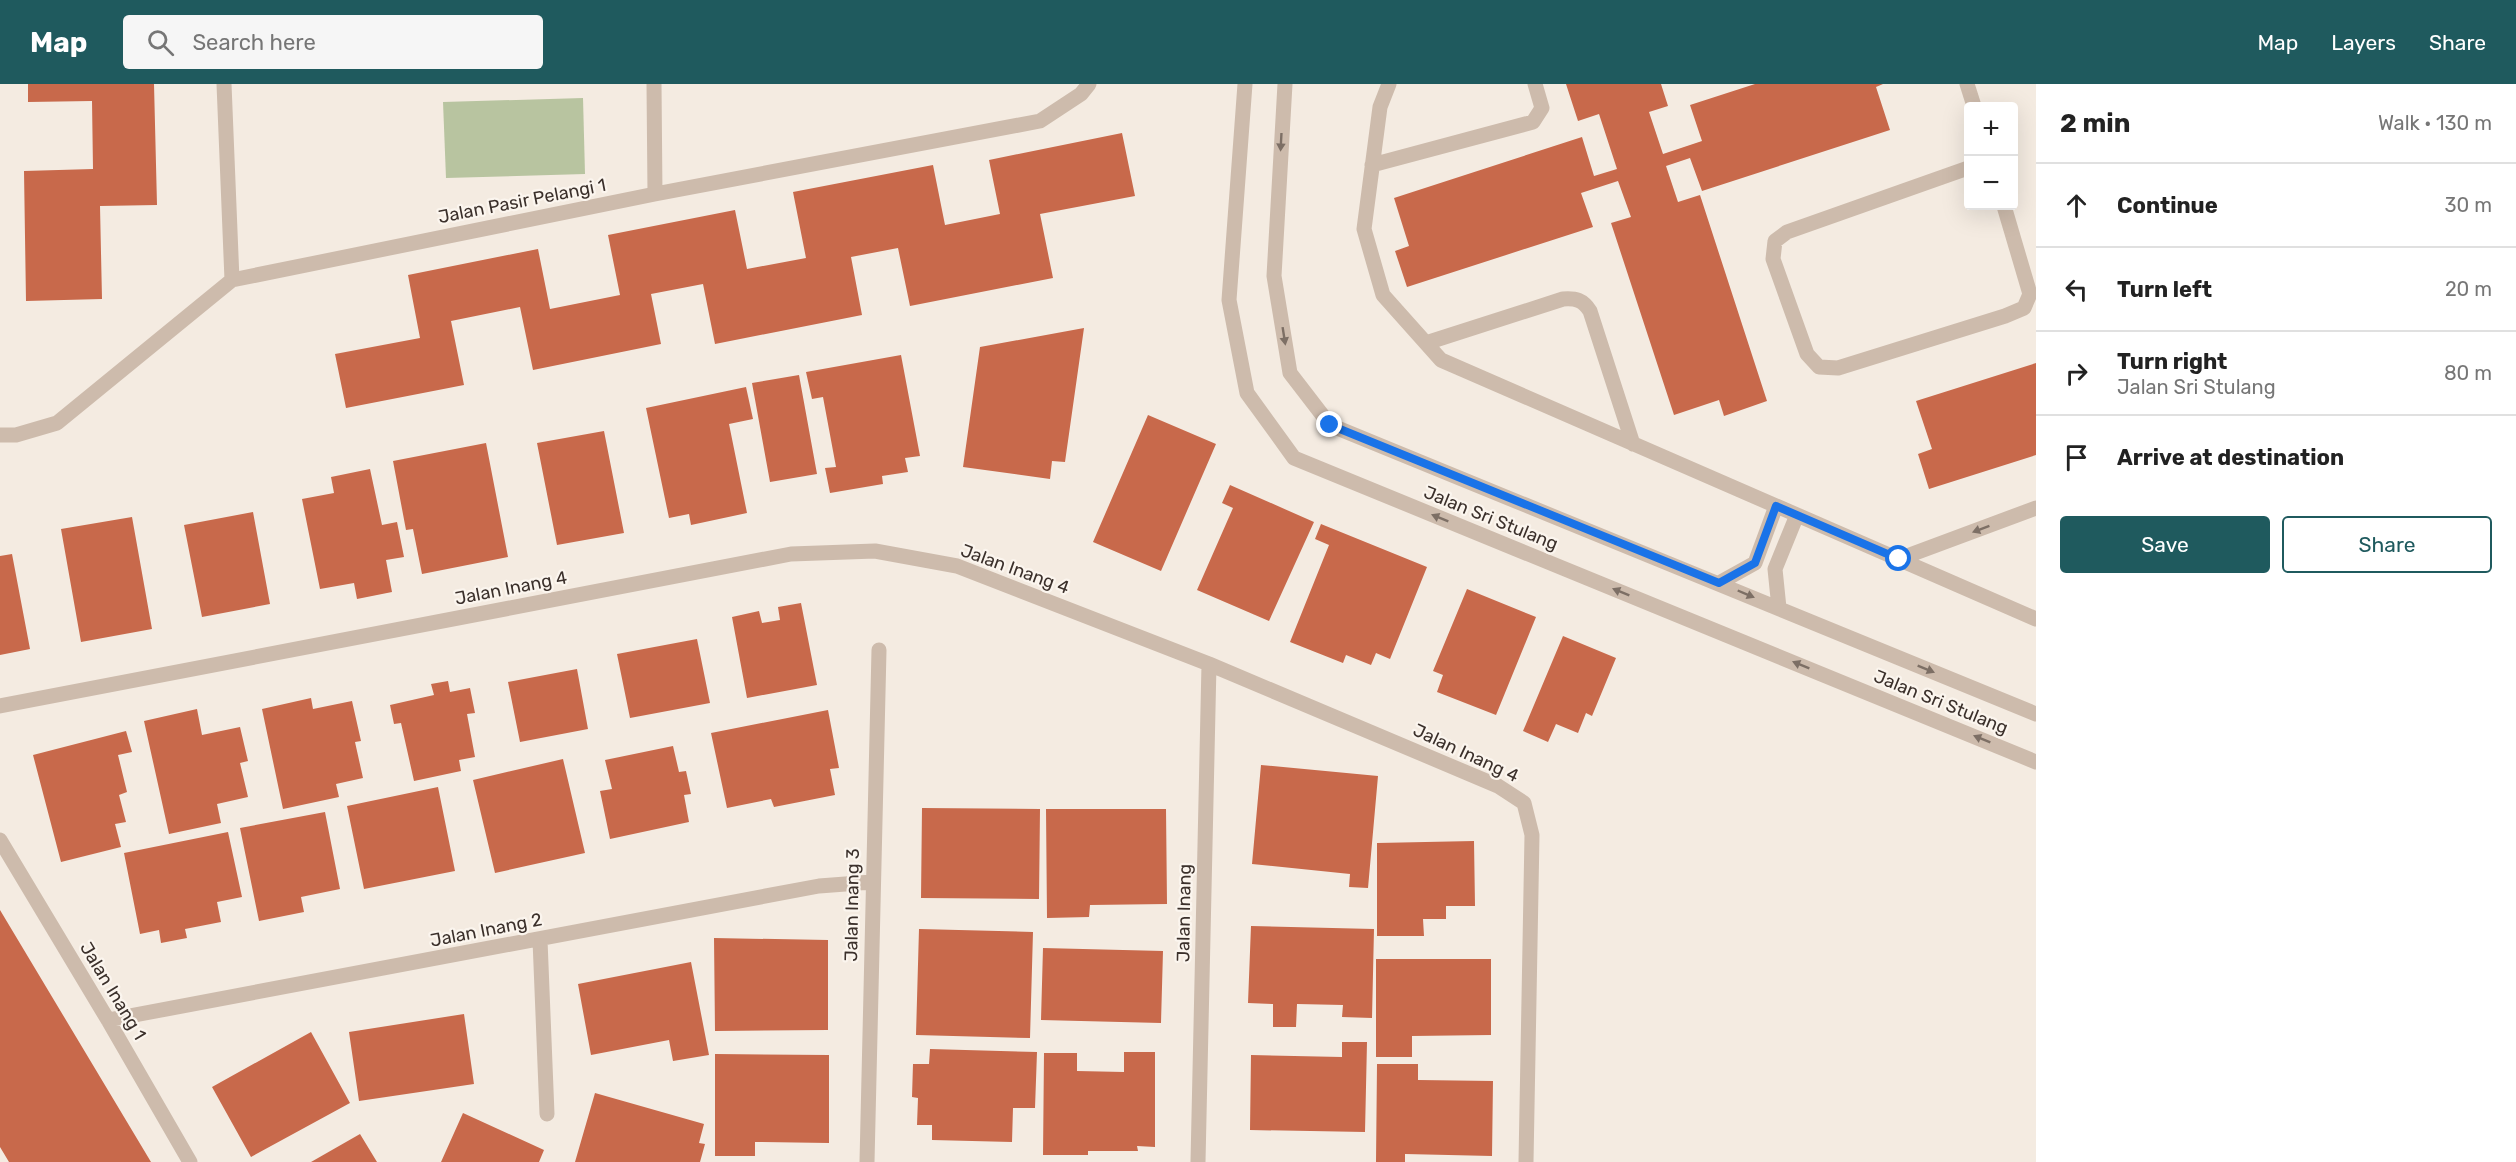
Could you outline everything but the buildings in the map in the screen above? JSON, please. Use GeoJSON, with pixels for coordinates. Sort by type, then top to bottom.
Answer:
{"type":"FeatureCollection","features":[{"type":"Feature","properties":{"kind":"street"},"geometry":{"type":"LineString","coordinates":[[224,84],[232,280]]}},
{"type":"Feature","properties":{"kind":"street"},"geometry":{"type":"LineString","coordinates":[[654,84],[655,194]]}},
{"type":"Feature","properties":{"kind":"street","name":"Jalan Pasir Pelangi 1"},"geometry":{"type":"LineString","coordinates":[[0,435],[16,435],[57,423],[232,280],[655,194],[1040,121],[1081,94],[1089,84]]}},
{"type":"Feature","properties":{"kind":"street","name":"Jalan Sri Stulang"},"geometry":{"type":"LineString","coordinates":[[1245,84],[1229,300],[1247,393],[1294,458],[2036,762]]}},
{"type":"Feature","properties":{"kind":"street","name":"Jalan Sri Stulang"},"geometry":{"type":"LineString","coordinates":[[1285,84],[1274,276],[1290,373],[1330,425],[2036,714]]}},
{"type":"Feature","properties":{"kind":"street"},"geometry":{"type":"LineString","coordinates":[[1389,84],[1380,107],[1364,229],[1383,295],[1441,360],[2036,619]]}},
{"type":"Feature","properties":{"kind":"street"},"geometry":{"type":"LineString","coordinates":[[1372,165],[1533,122],[1542,108],[1535,84]]}},
{"type":"Feature","properties":{"kind":"street"},"geometry":{"type":"LineString","coordinates":[[1967,84],[1973,102]]}},
{"type":"Feature","properties":{"kind":"street"},"geometry":{"type":"LineString","coordinates":[[1964,169],[1787,232],[1775,241],[1773,259],[1807,354],[1819,367],[1838,368],[2024,308],[2030,294],[2005,210]]}},
{"type":"Feature","properties":{"kind":"street"},"geometry":{"type":"LineString","coordinates":[[1426,343],[1563,299],[1574,298],[1584,302],[1590,311],[1633,444]]}},
{"type":"Feature","properties":{"kind":"street"},"geometry":{"type":"LineString","coordinates":[[1719,583],[1755,563],[1776,506]]}},
{"type":"Feature","properties":{"kind":"street"},"geometry":{"type":"LineString","coordinates":[[1899,559],[2036,508]]}},
{"type":"Feature","properties":{"kind":"street"},"geometry":{"type":"LineString","coordinates":[[1779,608],[1775,569],[1797,515]]}},
{"type":"Feature","properties":{"kind":"street","name":"Jalan Inang 4"},"geometry":{"type":"LineString","coordinates":[[0,706],[802,554],[875,551],[957,566],[1209,664],[1498,786],[1524,803],[1532,836],[1526,1162]]}},
{"type":"Feature","properties":{"kind":"street","name":"Jalan Inang 3"},"geometry":{"type":"LineString","coordinates":[[867,1162],[879,650]]}},
{"type":"Feature","properties":{"kind":"street","name":"Jalan Inang"},"geometry":{"type":"LineString","coordinates":[[1198,1162],[1209,664]]}},
{"type":"Feature","properties":{"kind":"street","name":"Jalan Inang 1"},"geometry":{"type":"LineString","coordinates":[[0,840],[190,1162]]}},
{"type":"Feature","properties":{"kind":"street","name":"Jalan Inang 2"},"geometry":{"type":"LineString","coordinates":[[108,1020],[819,886],[872,882]]}},
{"type":"Feature","properties":{"kind":"street"},"geometry":{"type":"LineString","coordinates":[[540,940],[547,1114]]}},
{"type":"Feature","properties":{"kind":"green space"},"geometry":{"type":"Polygon","coordinates":[[[583,98],[585,174],[446,178],[443,102],[583,98]]]}},
{"type":"Feature","properties":{"kind":"route"},"geometry":{"type":"LineString","coordinates":[[1330,425],[1719,583],[1755,563],[1776,506],[1899,559]]}}]}
